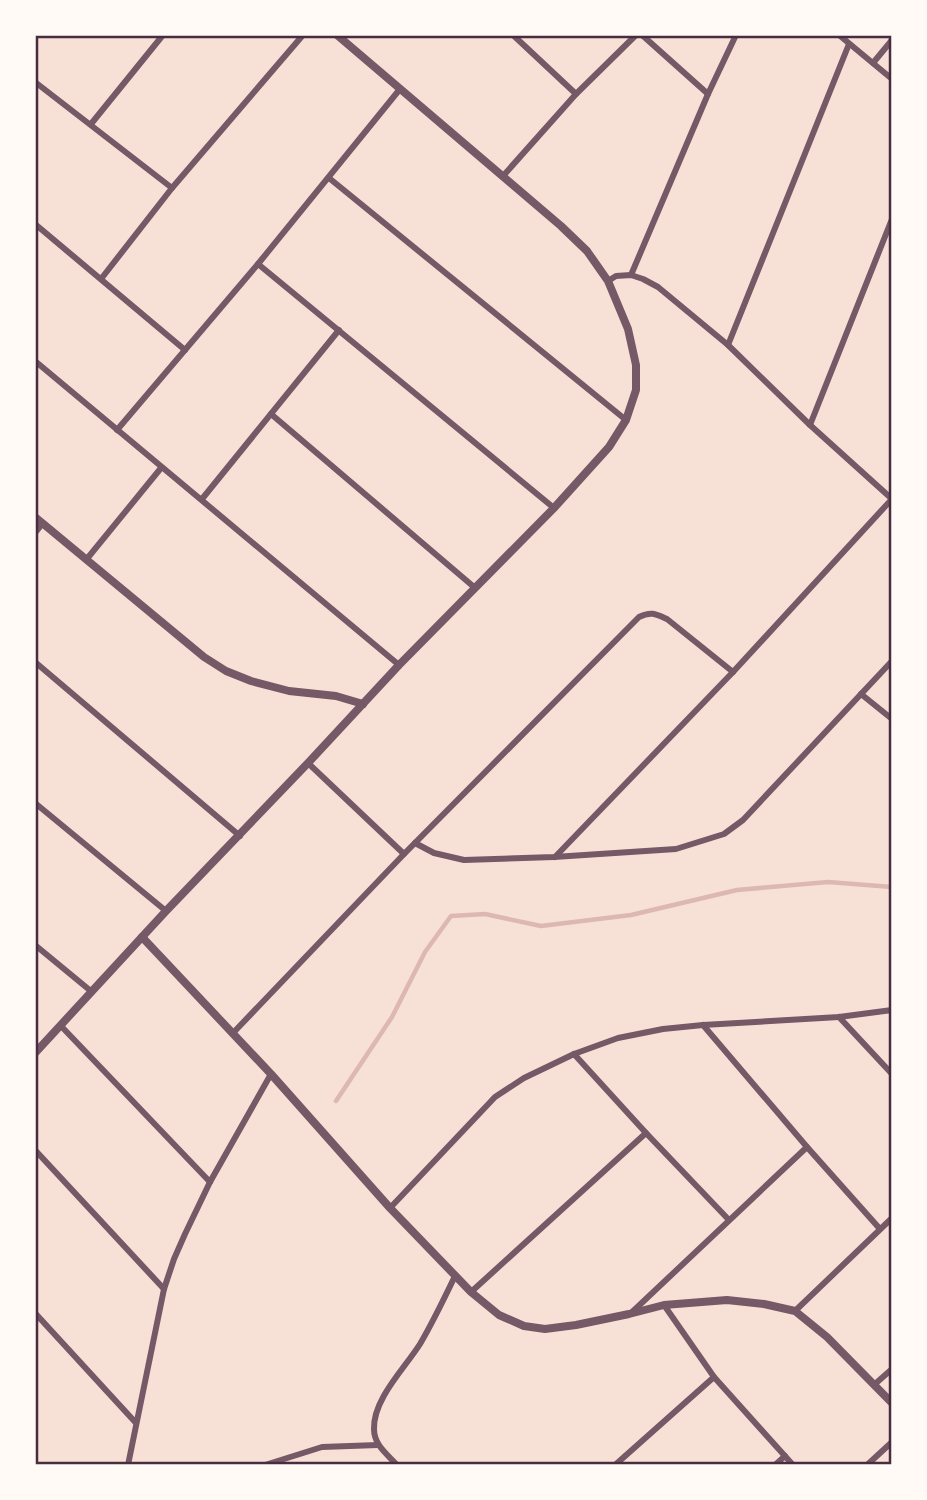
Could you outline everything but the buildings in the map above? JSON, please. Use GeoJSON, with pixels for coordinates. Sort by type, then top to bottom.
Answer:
{"type":"FeatureCollection","features":[{"type":"Feature","properties":{"kind":"street"},"geometry":{"type":"LineString","coordinates":[[91,124],[163,35]]}},
{"type":"Feature","properties":{"kind":"street"},"geometry":{"type":"LineString","coordinates":[[101,279],[172,188],[303,35]]}},
{"type":"Feature","properties":{"kind":"street"},"geometry":{"type":"LineString","coordinates":[[35,1053],[399,665],[554,508],[609,447],[626,420],[636,390],[636,365],[628,329],[608,281],[587,251],[562,226],[337,35]]}},
{"type":"Feature","properties":{"kind":"street"},"geometry":{"type":"LineString","coordinates":[[513,35],[576,94]]}},
{"type":"Feature","properties":{"kind":"street"},"geometry":{"type":"LineString","coordinates":[[503,176],[576,94],[636,35]]}},
{"type":"Feature","properties":{"kind":"street"},"geometry":{"type":"LineString","coordinates":[[642,35],[708,94]]}},
{"type":"Feature","properties":{"kind":"street"},"geometry":{"type":"LineString","coordinates":[[631,275],[736,35]]}},
{"type":"Feature","properties":{"kind":"street"},"geometry":{"type":"LineString","coordinates":[[839,35],[892,79]]}},
{"type":"Feature","properties":{"kind":"street"},"geometry":{"type":"LineString","coordinates":[[873,63],[892,40]]}},
{"type":"Feature","properties":{"kind":"street"},"geometry":{"type":"LineString","coordinates":[[728,345],[849,44]]}},
{"type":"Feature","properties":{"kind":"street"},"geometry":{"type":"LineString","coordinates":[[35,82],[172,188]]}},
{"type":"Feature","properties":{"kind":"street"},"geometry":{"type":"LineString","coordinates":[[117,430],[258,264],[400,89]]}},
{"type":"Feature","properties":{"kind":"street"},"geometry":{"type":"LineString","coordinates":[[329,178],[626,420]]}},
{"type":"Feature","properties":{"kind":"street"},"geometry":{"type":"LineString","coordinates":[[810,425],[892,219]]}},
{"type":"Feature","properties":{"kind":"street"},"geometry":{"type":"LineString","coordinates":[[35,224],[185,350]]}},
{"type":"Feature","properties":{"kind":"street"},"geometry":{"type":"LineString","coordinates":[[258,264],[554,508]]}},
{"type":"Feature","properties":{"kind":"street"},"geometry":{"type":"LineString","coordinates":[[554,857],[733,672],[892,499],[810,425],[728,345],[658,287],[631,275],[616,276],[608,281]]}},
{"type":"Feature","properties":{"kind":"street"},"geometry":{"type":"LineString","coordinates":[[202,499],[339,330]]}},
{"type":"Feature","properties":{"kind":"street"},"geometry":{"type":"LineString","coordinates":[[35,361],[399,665]]}},
{"type":"Feature","properties":{"kind":"street"},"geometry":{"type":"LineString","coordinates":[[271,414],[474,587]]}},
{"type":"Feature","properties":{"kind":"street"},"geometry":{"type":"LineString","coordinates":[[86,560],[162,468]]}},
{"type":"Feature","properties":{"kind":"street"},"geometry":{"type":"LineString","coordinates":[[35,517],[204,657],[226,671],[289,691],[336,696],[363,704]]}},
{"type":"Feature","properties":{"kind":"street"},"geometry":{"type":"LineString","coordinates":[[35,533],[43,523]]}},
{"type":"Feature","properties":{"kind":"street"},"geometry":{"type":"LineString","coordinates":[[233,1033],[404,854],[634,621],[647,613],[667,619],[733,672]]}},
{"type":"Feature","properties":{"kind":"street"},"geometry":{"type":"LineString","coordinates":[[415,843],[434,853],[464,860],[676,849],[724,834],[743,820],[892,661]]}},
{"type":"Feature","properties":{"kind":"street"},"geometry":{"type":"LineString","coordinates":[[35,662],[240,836]]}},
{"type":"Feature","properties":{"kind":"street"},"geometry":{"type":"LineString","coordinates":[[861,694],[892,719]]}},
{"type":"Feature","properties":{"kind":"street"},"geometry":{"type":"LineString","coordinates":[[309,763],[404,854]]}},
{"type":"Feature","properties":{"kind":"street"},"geometry":{"type":"LineString","coordinates":[[35,803],[166,911]]}},
{"type":"Feature","properties":{"kind":"street"},"geometry":{"type":"LineString","coordinates":[[142,937],[271,1074],[390,1208],[471,1292],[499,1315],[524,1326],[545,1329],[576,1325],[664,1305],[727,1300],[764,1304],[795,1311],[827,1337],[892,1403]]}},
{"type":"Feature","properties":{"kind":"street"},"geometry":{"type":"LineString","coordinates":[[35,945],[92,992]]}},
{"type":"Feature","properties":{"kind":"street"},"geometry":{"type":"LineString","coordinates":[[390,1208],[495,1097],[524,1078],[575,1054],[618,1038],[663,1029],[839,1017],[892,1010]]}},
{"type":"Feature","properties":{"kind":"street"},"geometry":{"type":"LineString","coordinates":[[839,1017],[892,1074]]}},
{"type":"Feature","properties":{"kind":"street"},"geometry":{"type":"LineString","coordinates":[[703,1025],[880,1229]]}},
{"type":"Feature","properties":{"kind":"street"},"geometry":{"type":"LineString","coordinates":[[61,1026],[210,1182]]}},
{"type":"Feature","properties":{"kind":"street"},"geometry":{"type":"LineString","coordinates":[[575,1054],[729,1220]]}},
{"type":"Feature","properties":{"kind":"street"},"geometry":{"type":"LineString","coordinates":[[128,1465],[164,1289],[185,1234],[210,1182],[271,1074]]}},
{"type":"Feature","properties":{"kind":"street"},"geometry":{"type":"LineString","coordinates":[[471,1292],[646,1133]]}},
{"type":"Feature","properties":{"kind":"street"},"geometry":{"type":"LineString","coordinates":[[629,1314],[807,1147]]}},
{"type":"Feature","properties":{"kind":"street"},"geometry":{"type":"LineString","coordinates":[[35,1150],[164,1289]]}},
{"type":"Feature","properties":{"kind":"street"},"geometry":{"type":"LineString","coordinates":[[795,1311],[892,1218]]}},
{"type":"Feature","properties":{"kind":"street"},"geometry":{"type":"LineString","coordinates":[[397,1465],[375,1439],[377,1412],[384,1396],[419,1345],[455,1276]]}},
{"type":"Feature","properties":{"kind":"street"},"geometry":{"type":"LineString","coordinates":[[664,1305],[714,1377],[793,1465]]}},
{"type":"Feature","properties":{"kind":"street"},"geometry":{"type":"LineString","coordinates":[[35,1313],[136,1423]]}},
{"type":"Feature","properties":{"kind":"street"},"geometry":{"type":"LineString","coordinates":[[876,1384],[892,1369]]}},
{"type":"Feature","properties":{"kind":"street"},"geometry":{"type":"LineString","coordinates":[[615,1465],[714,1377]]}},
{"type":"Feature","properties":{"kind":"street"},"geometry":{"type":"LineString","coordinates":[[867,1465],[892,1442]]}},
{"type":"Feature","properties":{"kind":"street"},"geometry":{"type":"LineString","coordinates":[[265,1465],[323,1447],[378,1445]]}},
{"type":"Feature","properties":{"kind":"street"},"geometry":{"type":"LineString","coordinates":[[775,1465],[785,1455]]}},
{"type":"Feature","properties":{"kind":"waterway"},"geometry":{"type":"LineString","coordinates":[[336,1101],[392,1017],[425,952],[451,916],[485,914],[541,926],[631,915],[737,890],[828,882],[892,887]]}}]}
